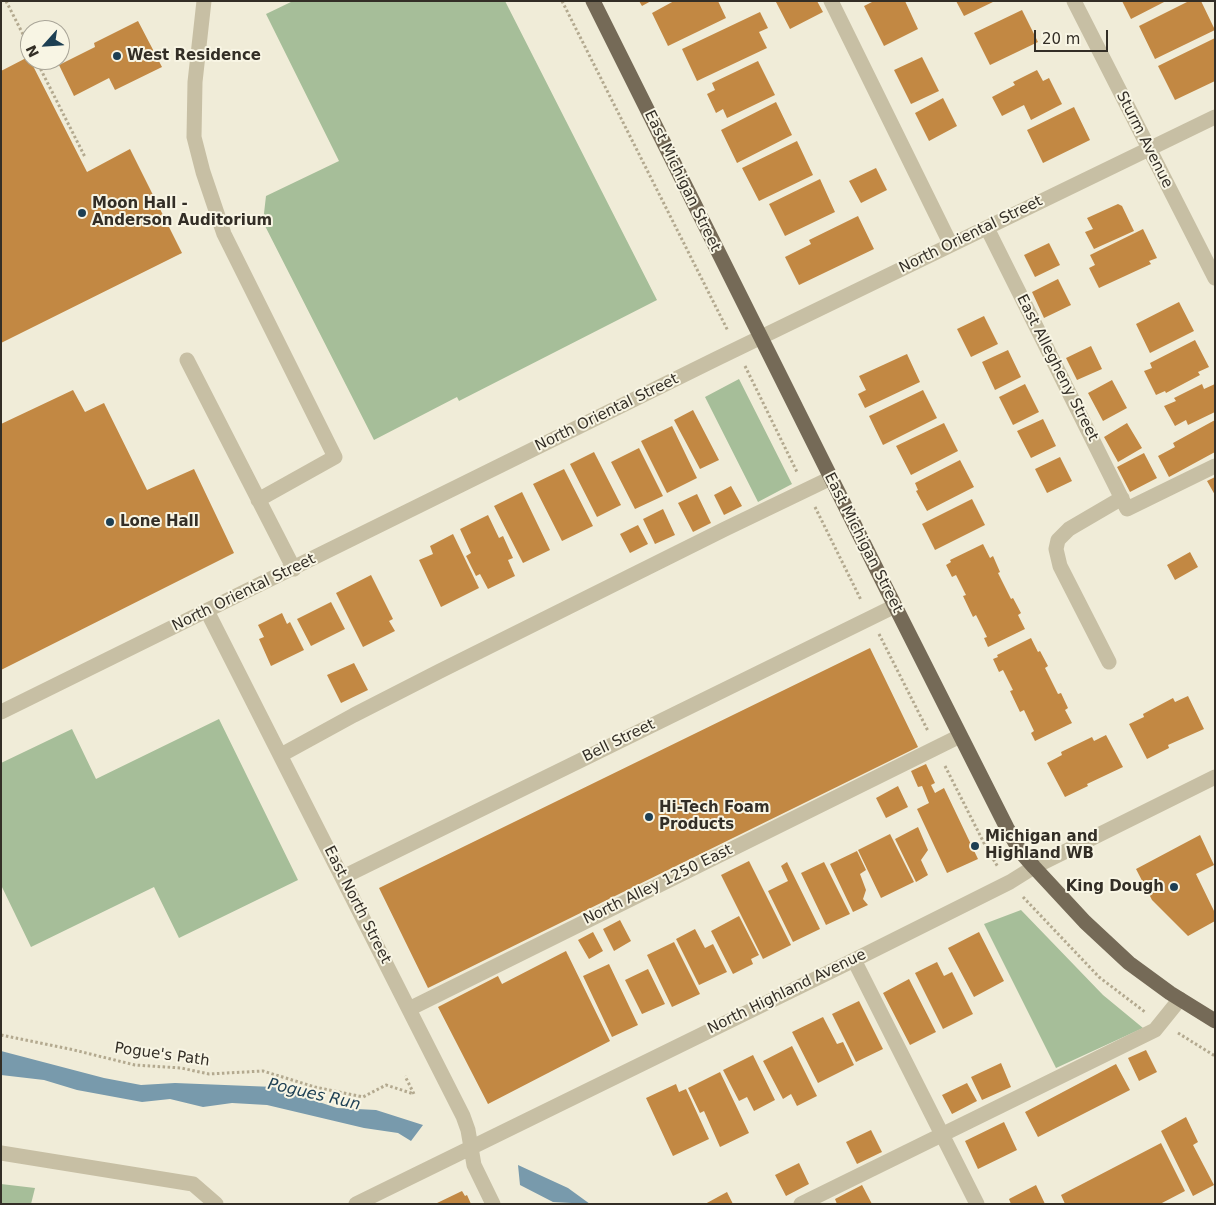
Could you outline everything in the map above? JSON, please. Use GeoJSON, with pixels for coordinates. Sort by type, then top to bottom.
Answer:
{"type":"FeatureCollection","features":[{"type":"Feature","properties":{"kind":"main road","name":"East Michigan Street"},"geometry":{"type":"LineString","coordinates":[[593,1],[760,338],[960,736],[1020,851],[1084,922],[1128,963],[1215,1021]]}},
{"type":"Feature","properties":{"kind":"street"},"geometry":{"type":"LineString","coordinates":[[204,1],[195,82],[194,137],[203,172],[224,234],[335,457],[258,500]]}},
{"type":"Feature","properties":{"kind":"street"},"geometry":{"type":"LineString","coordinates":[[831,1],[951,245]]}},
{"type":"Feature","properties":{"kind":"street","name":"Sturm Avenue"},"geometry":{"type":"LineString","coordinates":[[1074,1],[1215,278]]}},
{"type":"Feature","properties":{"kind":"street","name":"North Oriental Street"},"geometry":{"type":"LineString","coordinates":[[1,712],[294,569],[736,349],[1215,116]]}},
{"type":"Feature","properties":{"kind":"street","name":"East Allegheny Street"},"geometry":{"type":"LineString","coordinates":[[987,228],[1124,504]]}},
{"type":"Feature","properties":{"kind":"street"},"geometry":{"type":"LineString","coordinates":[[187,360],[294,569]]}},
{"type":"Feature","properties":{"kind":"street"},"geometry":{"type":"LineString","coordinates":[[1108,662],[1060,566],[1056,549],[1058,540],[1068,529],[1215,466]]}},
{"type":"Feature","properties":{"kind":"street"},"geometry":{"type":"LineString","coordinates":[[281,755],[354,715],[831,478]]}},
{"type":"Feature","properties":{"kind":"street","name":"Bell Street"},"geometry":{"type":"LineString","coordinates":[[343,877],[895,606]]}},
{"type":"Feature","properties":{"kind":"street","name":"East North Street"},"geometry":{"type":"LineString","coordinates":[[208,611],[463,1116],[468,1130],[474,1164],[493,1204]]}},
{"type":"Feature","properties":{"kind":"street","name":"North Alley 1250 East"},"geometry":{"type":"LineString","coordinates":[[409,1009],[960,736]]}},
{"type":"Feature","properties":{"kind":"street","name":"North Highland Avenue"},"geometry":{"type":"LineString","coordinates":[[356,1204],[854,960],[1010,882],[1034,867],[1215,777]]}},
{"type":"Feature","properties":{"kind":"street"},"geometry":{"type":"LineString","coordinates":[[854,960],[976,1204]]}},
{"type":"Feature","properties":{"kind":"street"},"geometry":{"type":"LineString","coordinates":[[801,1204],[1155,1030],[1180,999]]}},
{"type":"Feature","properties":{"kind":"street"},"geometry":{"type":"LineString","coordinates":[[1,1153],[193,1184],[216,1204]]}},
{"type":"Feature","properties":{"kind":"path"},"geometry":{"type":"LineString","coordinates":[[6,1],[20,28]]}},
{"type":"Feature","properties":{"kind":"path"},"geometry":{"type":"LineString","coordinates":[[562,1],[736,349]]}},
{"type":"Feature","properties":{"kind":"path"},"geometry":{"type":"LineString","coordinates":[[41,70],[85,157]]}},
{"type":"Feature","properties":{"kind":"path"},"geometry":{"type":"LineString","coordinates":[[1010,882],[1099,977],[1137,1007],[1215,1056]]}},
{"type":"Feature","properties":{"kind":"path","name":"Pogue's Path"},"geometry":{"type":"LineString","coordinates":[[1,1035],[135,1065],[181,1068],[210,1074],[263,1071],[315,1087],[363,1097],[386,1086],[414,1094],[405,1076]]}},
{"type":"Feature","properties":{"kind":"green space"},"geometry":{"type":"Polygon","coordinates":[[[293,1],[505,1],[657,300],[459,401],[457,397],[374,440],[263,222],[266,196],[339,161],[266,14],[293,1]]]}},
{"type":"Feature","properties":{"kind":"green space"},"geometry":{"type":"Polygon","coordinates":[[[739,379],[792,484],[758,502],[705,397],[739,379]]]}},
{"type":"Feature","properties":{"kind":"green space"},"geometry":{"type":"Polygon","coordinates":[[[219,719],[298,880],[179,938],[154,887],[31,947],[1,885],[1,763],[72,729],[96,779],[219,719]]]}},
{"type":"Feature","properties":{"kind":"green space"},"geometry":{"type":"Polygon","coordinates":[[[1021,910],[1103,995],[1143,1028],[1056,1068],[984,924],[1021,910]]]}},
{"type":"Feature","properties":{"kind":"green space"},"geometry":{"type":"Polygon","coordinates":[[[1,1184],[35,1188],[31,1204],[1,1204],[1,1184]]]}},
{"type":"Feature","properties":{"kind":"water"},"geometry":{"type":"Polygon","coordinates":[[[1,1051],[104,1078],[141,1085],[175,1083],[274,1087],[337,1108],[376,1110],[423,1125],[411,1141],[398,1133],[364,1128],[267,1105],[232,1103],[203,1107],[170,1099],[142,1102],[77,1090],[44,1080],[1,1075],[1,1051]]]}},
{"type":"Feature","properties":{"kind":"water"},"geometry":{"type":"Polygon","coordinates":[[[518,1165],[568,1188],[590,1204],[553,1202],[520,1185],[518,1165]]]}},
{"type":"Feature","properties":{"kind":"building"},"geometry":{"type":"Polygon","coordinates":[[[639,1],[651,1],[642,6],[639,1]]]}},
{"type":"Feature","properties":{"kind":"building"},"geometry":{"type":"Polygon","coordinates":[[[674,1],[718,1],[726,18],[668,46],[652,13],[674,1]]]}},
{"type":"Feature","properties":{"kind":"building"},"geometry":{"type":"Polygon","coordinates":[[[777,1],[817,1],[823,12],[790,29],[777,1]]]}},
{"type":"Feature","properties":{"kind":"building"},"geometry":{"type":"Polygon","coordinates":[[[874,1],[905,1],[918,29],[884,46],[864,6],[874,1]]]}},
{"type":"Feature","properties":{"kind":"building"},"geometry":{"type":"Polygon","coordinates":[[[956,1],[995,1],[964,16],[956,1]]]}},
{"type":"Feature","properties":{"kind":"building"},"geometry":{"type":"Polygon","coordinates":[[[1122,1],[1166,1],[1131,19],[1122,1]]]}},
{"type":"Feature","properties":{"kind":"building"},"geometry":{"type":"Polygon","coordinates":[[[1189,1],[1201,1],[1215,30],[1155,59],[1139,26],[1189,1]]]}},
{"type":"Feature","properties":{"kind":"building"},"geometry":{"type":"Polygon","coordinates":[[[1022,10],[1038,42],[990,65],[974,33],[1022,10]]]}},
{"type":"Feature","properties":{"kind":"building"},"geometry":{"type":"Polygon","coordinates":[[[760,12],[768,28],[759,32],[767,48],[697,81],[682,49],[760,12]]]}},
{"type":"Feature","properties":{"kind":"building","name":"West Residence"},"geometry":{"type":"Polygon","coordinates":[[[138,21],[162,67],[115,90],[109,78],[74,96],[61,70],[70,70],[70,60],[95,47],[94,43],[138,21]]]}},
{"type":"Feature","properties":{"kind":"building"},"geometry":{"type":"Polygon","coordinates":[[[1215,38],[1215,81],[1175,100],[1158,66],[1215,38]]]}},
{"type":"Feature","properties":{"kind":"building"},"geometry":{"type":"Polygon","coordinates":[[[922,57],[939,91],[911,104],[894,70],[922,57]]]}},
{"type":"Feature","properties":{"kind":"building","name":"Moon Hall - Anderson Auditorium"},"geometry":{"type":"Polygon","coordinates":[[[20,61],[20,70],[35,70],[87,172],[130,149],[182,253],[1,343],[1,71],[20,61]]]}},
{"type":"Feature","properties":{"kind":"building"},"geometry":{"type":"Polygon","coordinates":[[[758,61],[775,95],[727,118],[723,109],[716,113],[707,94],[715,90],[712,83],[758,61]]]}},
{"type":"Feature","properties":{"kind":"building"},"geometry":{"type":"Polygon","coordinates":[[[1037,70],[1043,81],[1049,78],[1062,104],[1031,120],[1024,105],[1002,116],[992,97],[1015,85],[1013,82],[1037,70]]]}},
{"type":"Feature","properties":{"kind":"building"},"geometry":{"type":"Polygon","coordinates":[[[943,98],[957,126],[929,141],[915,113],[943,98]]]}},
{"type":"Feature","properties":{"kind":"building"},"geometry":{"type":"Polygon","coordinates":[[[776,102],[792,135],[737,163],[721,130],[776,102]]]}},
{"type":"Feature","properties":{"kind":"building"},"geometry":{"type":"Polygon","coordinates":[[[1074,107],[1090,140],[1043,163],[1027,130],[1074,107]]]}},
{"type":"Feature","properties":{"kind":"building"},"geometry":{"type":"Polygon","coordinates":[[[797,141],[813,175],[759,201],[742,168],[797,141]]]}},
{"type":"Feature","properties":{"kind":"building"},"geometry":{"type":"Polygon","coordinates":[[[876,168],[887,190],[861,203],[849,181],[876,168]]]}},
{"type":"Feature","properties":{"kind":"building"},"geometry":{"type":"Polygon","coordinates":[[[820,179],[835,212],[785,236],[769,204],[820,179]]]}},
{"type":"Feature","properties":{"kind":"building"},"geometry":{"type":"Polygon","coordinates":[[[1118,204],[1122,206],[1134,231],[1094,249],[1085,232],[1093,229],[1087,218],[1118,204]]]}},
{"type":"Feature","properties":{"kind":"building"},"geometry":{"type":"Polygon","coordinates":[[[858,216],[874,249],[799,285],[785,257],[811,244],[809,240],[858,216]]]}},
{"type":"Feature","properties":{"kind":"building"},"geometry":{"type":"Polygon","coordinates":[[[1143,229],[1157,258],[1149,261],[1151,264],[1099,288],[1089,268],[1095,265],[1090,255],[1143,229]]]}},
{"type":"Feature","properties":{"kind":"building"},"geometry":{"type":"Polygon","coordinates":[[[1049,243],[1060,265],[1035,277],[1024,255],[1049,243]]]}},
{"type":"Feature","properties":{"kind":"building"},"geometry":{"type":"Polygon","coordinates":[[[1058,279],[1071,305],[1044,318],[1032,292],[1058,279]]]}},
{"type":"Feature","properties":{"kind":"building"},"geometry":{"type":"Polygon","coordinates":[[[1179,302],[1194,331],[1150,353],[1136,324],[1179,302]]]}},
{"type":"Feature","properties":{"kind":"building"},"geometry":{"type":"Polygon","coordinates":[[[984,316],[998,344],[971,357],[957,329],[984,316]]]}},
{"type":"Feature","properties":{"kind":"building"},"geometry":{"type":"Polygon","coordinates":[[[1195,340],[1209,367],[1198,372],[1200,375],[1166,393],[1165,391],[1156,395],[1144,371],[1152,368],[1150,363],[1195,340]]]}},
{"type":"Feature","properties":{"kind":"building"},"geometry":{"type":"Polygon","coordinates":[[[1091,346],[1102,369],[1077,380],[1066,358],[1091,346]]]}},
{"type":"Feature","properties":{"kind":"building"},"geometry":{"type":"Polygon","coordinates":[[[1008,350],[1021,377],[995,390],[982,362],[1008,350]]]}},
{"type":"Feature","properties":{"kind":"building"},"geometry":{"type":"Polygon","coordinates":[[[907,354],[920,382],[865,408],[858,394],[866,390],[859,376],[907,354]]]}},
{"type":"Feature","properties":{"kind":"building"},"geometry":{"type":"Polygon","coordinates":[[[1112,380],[1127,408],[1103,421],[1088,393],[1112,380]]]}},
{"type":"Feature","properties":{"kind":"building"},"geometry":{"type":"Polygon","coordinates":[[[1025,384],[1039,412],[1013,425],[999,397],[1025,384]]]}},
{"type":"Feature","properties":{"kind":"building"},"geometry":{"type":"Polygon","coordinates":[[[1202,384],[1204,389],[1215,384],[1215,412],[1188,425],[1186,420],[1175,426],[1164,406],[1176,401],[1174,398],[1202,384]]]}},
{"type":"Feature","properties":{"kind":"building","name":"Lone Hall"},"geometry":{"type":"Polygon","coordinates":[[[73,390],[85,412],[104,403],[147,490],[194,469],[234,553],[1,670],[1,424],[73,390]]]}},
{"type":"Feature","properties":{"kind":"building"},"geometry":{"type":"Polygon","coordinates":[[[923,390],[937,418],[883,445],[869,416],[923,390]]]}},
{"type":"Feature","properties":{"kind":"building"},"geometry":{"type":"Polygon","coordinates":[[[693,410],[719,460],[700,469],[674,420],[693,410]]]}},
{"type":"Feature","properties":{"kind":"building"},"geometry":{"type":"Polygon","coordinates":[[[1043,419],[1056,446],[1031,458],[1017,431],[1043,419]]]}},
{"type":"Feature","properties":{"kind":"building"},"geometry":{"type":"Polygon","coordinates":[[[1215,420],[1215,452],[1169,477],[1158,456],[1175,447],[1173,443],[1215,420]]]}},
{"type":"Feature","properties":{"kind":"building"},"geometry":{"type":"Polygon","coordinates":[[[944,423],[958,451],[911,475],[896,446],[944,423]]]}},
{"type":"Feature","properties":{"kind":"building"},"geometry":{"type":"Polygon","coordinates":[[[1127,423],[1142,448],[1118,462],[1104,437],[1127,423]]]}},
{"type":"Feature","properties":{"kind":"building"},"geometry":{"type":"Polygon","coordinates":[[[672,426],[697,478],[667,493],[641,441],[672,426]]]}},
{"type":"Feature","properties":{"kind":"building"},"geometry":{"type":"Polygon","coordinates":[[[639,448],[663,496],[635,509],[611,462],[639,448]]]}},
{"type":"Feature","properties":{"kind":"building"},"geometry":{"type":"Polygon","coordinates":[[[594,452],[621,505],[597,517],[570,464],[594,452]]]}},
{"type":"Feature","properties":{"kind":"building"},"geometry":{"type":"Polygon","coordinates":[[[1144,453],[1157,478],[1130,492],[1117,467],[1144,453]]]}},
{"type":"Feature","properties":{"kind":"building"},"geometry":{"type":"Polygon","coordinates":[[[1060,457],[1072,481],[1047,493],[1035,469],[1060,457]]]}},
{"type":"Feature","properties":{"kind":"building"},"geometry":{"type":"Polygon","coordinates":[[[960,460],[974,487],[927,511],[916,491],[918,490],[915,483],[960,460]]]}},
{"type":"Feature","properties":{"kind":"building"},"geometry":{"type":"Polygon","coordinates":[[[564,469],[593,526],[562,541],[533,484],[564,469]]]}},
{"type":"Feature","properties":{"kind":"building"},"geometry":{"type":"Polygon","coordinates":[[[1215,477],[1215,495],[1207,481],[1215,477]]]}},
{"type":"Feature","properties":{"kind":"building"},"geometry":{"type":"Polygon","coordinates":[[[731,486],[742,506],[724,515],[714,495],[731,486]]]}},
{"type":"Feature","properties":{"kind":"building"},"geometry":{"type":"Polygon","coordinates":[[[522,492],[550,550],[523,563],[494,506],[522,492]]]}},
{"type":"Feature","properties":{"kind":"building"},"geometry":{"type":"Polygon","coordinates":[[[697,494],[711,523],[693,532],[678,503],[697,494]]]}},
{"type":"Feature","properties":{"kind":"building"},"geometry":{"type":"Polygon","coordinates":[[[972,499],[985,525],[935,550],[922,524],[972,499]]]}},
{"type":"Feature","properties":{"kind":"building"},"geometry":{"type":"Polygon","coordinates":[[[663,509],[675,535],[655,544],[643,519],[663,509]]]}},
{"type":"Feature","properties":{"kind":"building"},"geometry":{"type":"Polygon","coordinates":[[[488,515],[499,538],[503,536],[513,558],[508,560],[515,576],[488,589],[480,574],[476,576],[466,556],[471,553],[460,529],[488,515]]]}},
{"type":"Feature","properties":{"kind":"building"},"geometry":{"type":"Polygon","coordinates":[[[638,525],[648,544],[630,553],[620,534],[638,525]]]}},
{"type":"Feature","properties":{"kind":"building"},"geometry":{"type":"Polygon","coordinates":[[[453,534],[479,588],[441,607],[419,560],[433,554],[430,546],[453,534]]]}},
{"type":"Feature","properties":{"kind":"building"},"geometry":{"type":"Polygon","coordinates":[[[983,544],[990,558],[993,556],[1000,572],[998,573],[1011,599],[1013,598],[1021,613],[1018,615],[1025,629],[988,647],[984,638],[987,637],[976,615],[973,617],[963,596],[966,595],[956,575],[952,577],[946,565],[951,562],[950,560],[983,544]]]}},
{"type":"Feature","properties":{"kind":"building"},"geometry":{"type":"Polygon","coordinates":[[[1190,552],[1198,567],[1175,580],[1167,565],[1190,552]]]}},
{"type":"Feature","properties":{"kind":"building"},"geometry":{"type":"Polygon","coordinates":[[[371,575],[393,619],[389,621],[395,631],[363,647],[336,593],[371,575]]]}},
{"type":"Feature","properties":{"kind":"building"},"geometry":{"type":"Polygon","coordinates":[[[331,602],[345,629],[311,646],[297,619],[331,602]]]}},
{"type":"Feature","properties":{"kind":"building"},"geometry":{"type":"Polygon","coordinates":[[[282,613],[287,624],[290,622],[304,650],[271,666],[259,639],[264,637],[258,625],[282,613]]]}},
{"type":"Feature","properties":{"kind":"building"},"geometry":{"type":"Polygon","coordinates":[[[1031,638],[1048,666],[1045,668],[1058,694],[1061,693],[1068,708],[1065,710],[1072,723],[1035,741],[1031,733],[1034,731],[1024,710],[1020,712],[1010,691],[1013,690],[1003,670],[999,672],[993,659],[998,657],[997,655],[1031,638]]]}},
{"type":"Feature","properties":{"kind":"building","name":"Hi-Tech Foam Products"},"geometry":{"type":"Polygon","coordinates":[[[870,648],[918,747],[428,988],[379,888],[870,648]]]}},
{"type":"Feature","properties":{"kind":"building"},"geometry":{"type":"Polygon","coordinates":[[[354,663],[368,690],[341,703],[327,675],[354,663]]]}},
{"type":"Feature","properties":{"kind":"building"},"geometry":{"type":"Polygon","coordinates":[[[1188,696],[1204,729],[1168,745],[1169,748],[1147,759],[1129,724],[1144,717],[1143,714],[1173,698],[1175,702],[1188,696]]]}},
{"type":"Feature","properties":{"kind":"building"},"geometry":{"type":"Polygon","coordinates":[[[1106,735],[1123,767],[1065,797],[1047,763],[1062,755],[1061,752],[1092,737],[1094,741],[1106,735]]]}},
{"type":"Feature","properties":{"kind":"building"},"geometry":{"type":"Polygon","coordinates":[[[926,764],[935,783],[931,785],[935,793],[944,788],[978,859],[947,873],[917,809],[929,803],[922,786],[918,787],[911,771],[926,764]]]}},
{"type":"Feature","properties":{"kind":"building"},"geometry":{"type":"Polygon","coordinates":[[[898,786],[908,807],[886,818],[876,798],[898,786]]]}},
{"type":"Feature","properties":{"kind":"building"},"geometry":{"type":"Polygon","coordinates":[[[918,827],[928,850],[921,860],[928,875],[916,882],[895,839],[918,827]]]}},
{"type":"Feature","properties":{"kind":"building"},"geometry":{"type":"Polygon","coordinates":[[[890,834],[914,882],[881,898],[858,850],[890,834]]]}},
{"type":"Feature","properties":{"kind":"building","name":"King Dough"},"geometry":{"type":"Polygon","coordinates":[[[1200,835],[1214,865],[1196,874],[1215,913],[1215,921],[1188,936],[1152,900],[1136,869],[1200,835]]]}},
{"type":"Feature","properties":{"kind":"building"},"geometry":{"type":"Polygon","coordinates":[[[857,851],[866,870],[860,874],[866,890],[863,899],[868,905],[853,912],[830,864],[857,851]]]}},
{"type":"Feature","properties":{"kind":"building"},"geometry":{"type":"Polygon","coordinates":[[[749,861],[791,945],[763,959],[721,875],[749,861]]]}},
{"type":"Feature","properties":{"kind":"building"},"geometry":{"type":"Polygon","coordinates":[[[787,862],[820,929],[793,942],[768,891],[788,881],[781,866],[787,862]]]}},
{"type":"Feature","properties":{"kind":"building"},"geometry":{"type":"Polygon","coordinates":[[[824,862],[850,914],[826,925],[801,873],[824,862]]]}},
{"type":"Feature","properties":{"kind":"building"},"geometry":{"type":"Polygon","coordinates":[[[739,916],[759,955],[751,959],[753,964],[733,974],[711,931],[739,916]]]}},
{"type":"Feature","properties":{"kind":"building"},"geometry":{"type":"Polygon","coordinates":[[[620,920],[631,941],[614,951],[603,929],[620,920]]]}},
{"type":"Feature","properties":{"kind":"building"},"geometry":{"type":"Polygon","coordinates":[[[695,929],[705,948],[713,944],[727,972],[699,985],[676,939],[695,929]]]}},
{"type":"Feature","properties":{"kind":"building"},"geometry":{"type":"Polygon","coordinates":[[[593,932],[603,951],[589,959],[578,940],[593,932]]]}},
{"type":"Feature","properties":{"kind":"building"},"geometry":{"type":"Polygon","coordinates":[[[979,932],[1004,981],[974,997],[948,948],[979,932]]]}},
{"type":"Feature","properties":{"kind":"building"},"geometry":{"type":"Polygon","coordinates":[[[674,942],[700,994],[672,1007],[647,955],[674,942]]]}},
{"type":"Feature","properties":{"kind":"building"},"geometry":{"type":"Polygon","coordinates":[[[566,951],[610,1041],[488,1104],[438,1007],[498,976],[502,984],[566,951]]]}},
{"type":"Feature","properties":{"kind":"building"},"geometry":{"type":"Polygon","coordinates":[[[937,962],[944,976],[952,972],[973,1014],[943,1029],[915,973],[937,962]]]}},
{"type":"Feature","properties":{"kind":"building"},"geometry":{"type":"Polygon","coordinates":[[[609,964],[638,1025],[612,1037],[583,976],[609,964]]]}},
{"type":"Feature","properties":{"kind":"building"},"geometry":{"type":"Polygon","coordinates":[[[648,969],[665,1004],[642,1014],[625,980],[648,969]]]}},
{"type":"Feature","properties":{"kind":"building"},"geometry":{"type":"Polygon","coordinates":[[[909,979],[936,1032],[910,1045],[883,993],[909,979]]]}},
{"type":"Feature","properties":{"kind":"building"},"geometry":{"type":"Polygon","coordinates":[[[859,1001],[883,1049],[856,1062],[832,1014],[859,1001]]]}},
{"type":"Feature","properties":{"kind":"building"},"geometry":{"type":"Polygon","coordinates":[[[823,1017],[837,1044],[843,1042],[854,1065],[818,1083],[792,1032],[823,1017]]]}},
{"type":"Feature","properties":{"kind":"building"},"geometry":{"type":"Polygon","coordinates":[[[792,1046],[817,1096],[797,1106],[791,1094],[783,1099],[763,1061],[792,1046]]]}},
{"type":"Feature","properties":{"kind":"building"},"geometry":{"type":"Polygon","coordinates":[[[1146,1050],[1157,1072],[1139,1081],[1128,1058],[1146,1050]]]}},
{"type":"Feature","properties":{"kind":"building"},"geometry":{"type":"Polygon","coordinates":[[[753,1055],[775,1100],[754,1111],[747,1097],[739,1101],[723,1070],[753,1055]]]}},
{"type":"Feature","properties":{"kind":"building"},"geometry":{"type":"Polygon","coordinates":[[[1001,1063],[1011,1087],[982,1100],[971,1077],[1001,1063]]]}},
{"type":"Feature","properties":{"kind":"building"},"geometry":{"type":"Polygon","coordinates":[[[1116,1064],[1130,1090],[1038,1137],[1025,1112],[1116,1064]]]}},
{"type":"Feature","properties":{"kind":"building"},"geometry":{"type":"Polygon","coordinates":[[[720,1072],[749,1133],[720,1147],[704,1111],[700,1113],[688,1088],[720,1072]]]}},
{"type":"Feature","properties":{"kind":"building"},"geometry":{"type":"Polygon","coordinates":[[[967,1083],[977,1101],[952,1114],[942,1095],[967,1083]]]}},
{"type":"Feature","properties":{"kind":"building"},"geometry":{"type":"Polygon","coordinates":[[[676,1084],[679,1092],[686,1089],[709,1139],[673,1156],[646,1098],[676,1084]]]}},
{"type":"Feature","properties":{"kind":"building"},"geometry":{"type":"Polygon","coordinates":[[[1186,1117],[1198,1142],[1193,1145],[1214,1185],[1193,1196],[1161,1131],[1186,1117]]]}},
{"type":"Feature","properties":{"kind":"building"},"geometry":{"type":"Polygon","coordinates":[[[1004,1122],[1017,1150],[978,1169],[965,1141],[1004,1122]]]}},
{"type":"Feature","properties":{"kind":"building"},"geometry":{"type":"Polygon","coordinates":[[[871,1130],[882,1152],[857,1164],[846,1142],[871,1130]]]}},
{"type":"Feature","properties":{"kind":"building"},"geometry":{"type":"Polygon","coordinates":[[[1161,1143],[1185,1191],[1160,1204],[1065,1204],[1061,1195],[1161,1143]]]}},
{"type":"Feature","properties":{"kind":"building"},"geometry":{"type":"Polygon","coordinates":[[[799,1163],[809,1184],[786,1196],[775,1175],[799,1163]]]}},
{"type":"Feature","properties":{"kind":"building"},"geometry":{"type":"Polygon","coordinates":[[[862,1185],[872,1204],[837,1204],[835,1199],[862,1185]]]}},
{"type":"Feature","properties":{"kind":"building"},"geometry":{"type":"Polygon","coordinates":[[[1036,1185],[1045,1204],[1011,1204],[1009,1199],[1036,1185]]]}},
{"type":"Feature","properties":{"kind":"building"},"geometry":{"type":"Polygon","coordinates":[[[462,1191],[465,1196],[467,1195],[471,1204],[435,1204],[462,1191]]]}},
{"type":"Feature","properties":{"kind":"building"},"geometry":{"type":"Polygon","coordinates":[[[727,1192],[733,1204],[705,1204],[727,1192]]]}},
{"type":"Feature","properties":{"kind":"place","name":"West Residence"},"geometry":{"type":"Point","coordinates":[117,56]}},
{"type":"Feature","properties":{"kind":"place","name":"Moon Hall - Anderson Auditorium"},"geometry":{"type":"Point","coordinates":[82,213]}},
{"type":"Feature","properties":{"kind":"place","name":"Lone Hall"},"geometry":{"type":"Point","coordinates":[110,522]}},
{"type":"Feature","properties":{"kind":"place","name":"Hi-Tech Foam Products"},"geometry":{"type":"Point","coordinates":[649,817]}},
{"type":"Feature","properties":{"kind":"place","name":"Michigan and Highland WB"},"geometry":{"type":"Point","coordinates":[975,846]}},
{"type":"Feature","properties":{"kind":"place","name":"King Dough"},"geometry":{"type":"Point","coordinates":[1174,887]}},
{"type":"Feature","properties":{"kind":"water label","name":"Pogues Run"},"geometry":{"type":"Point","coordinates":[314,1095]}}]}
